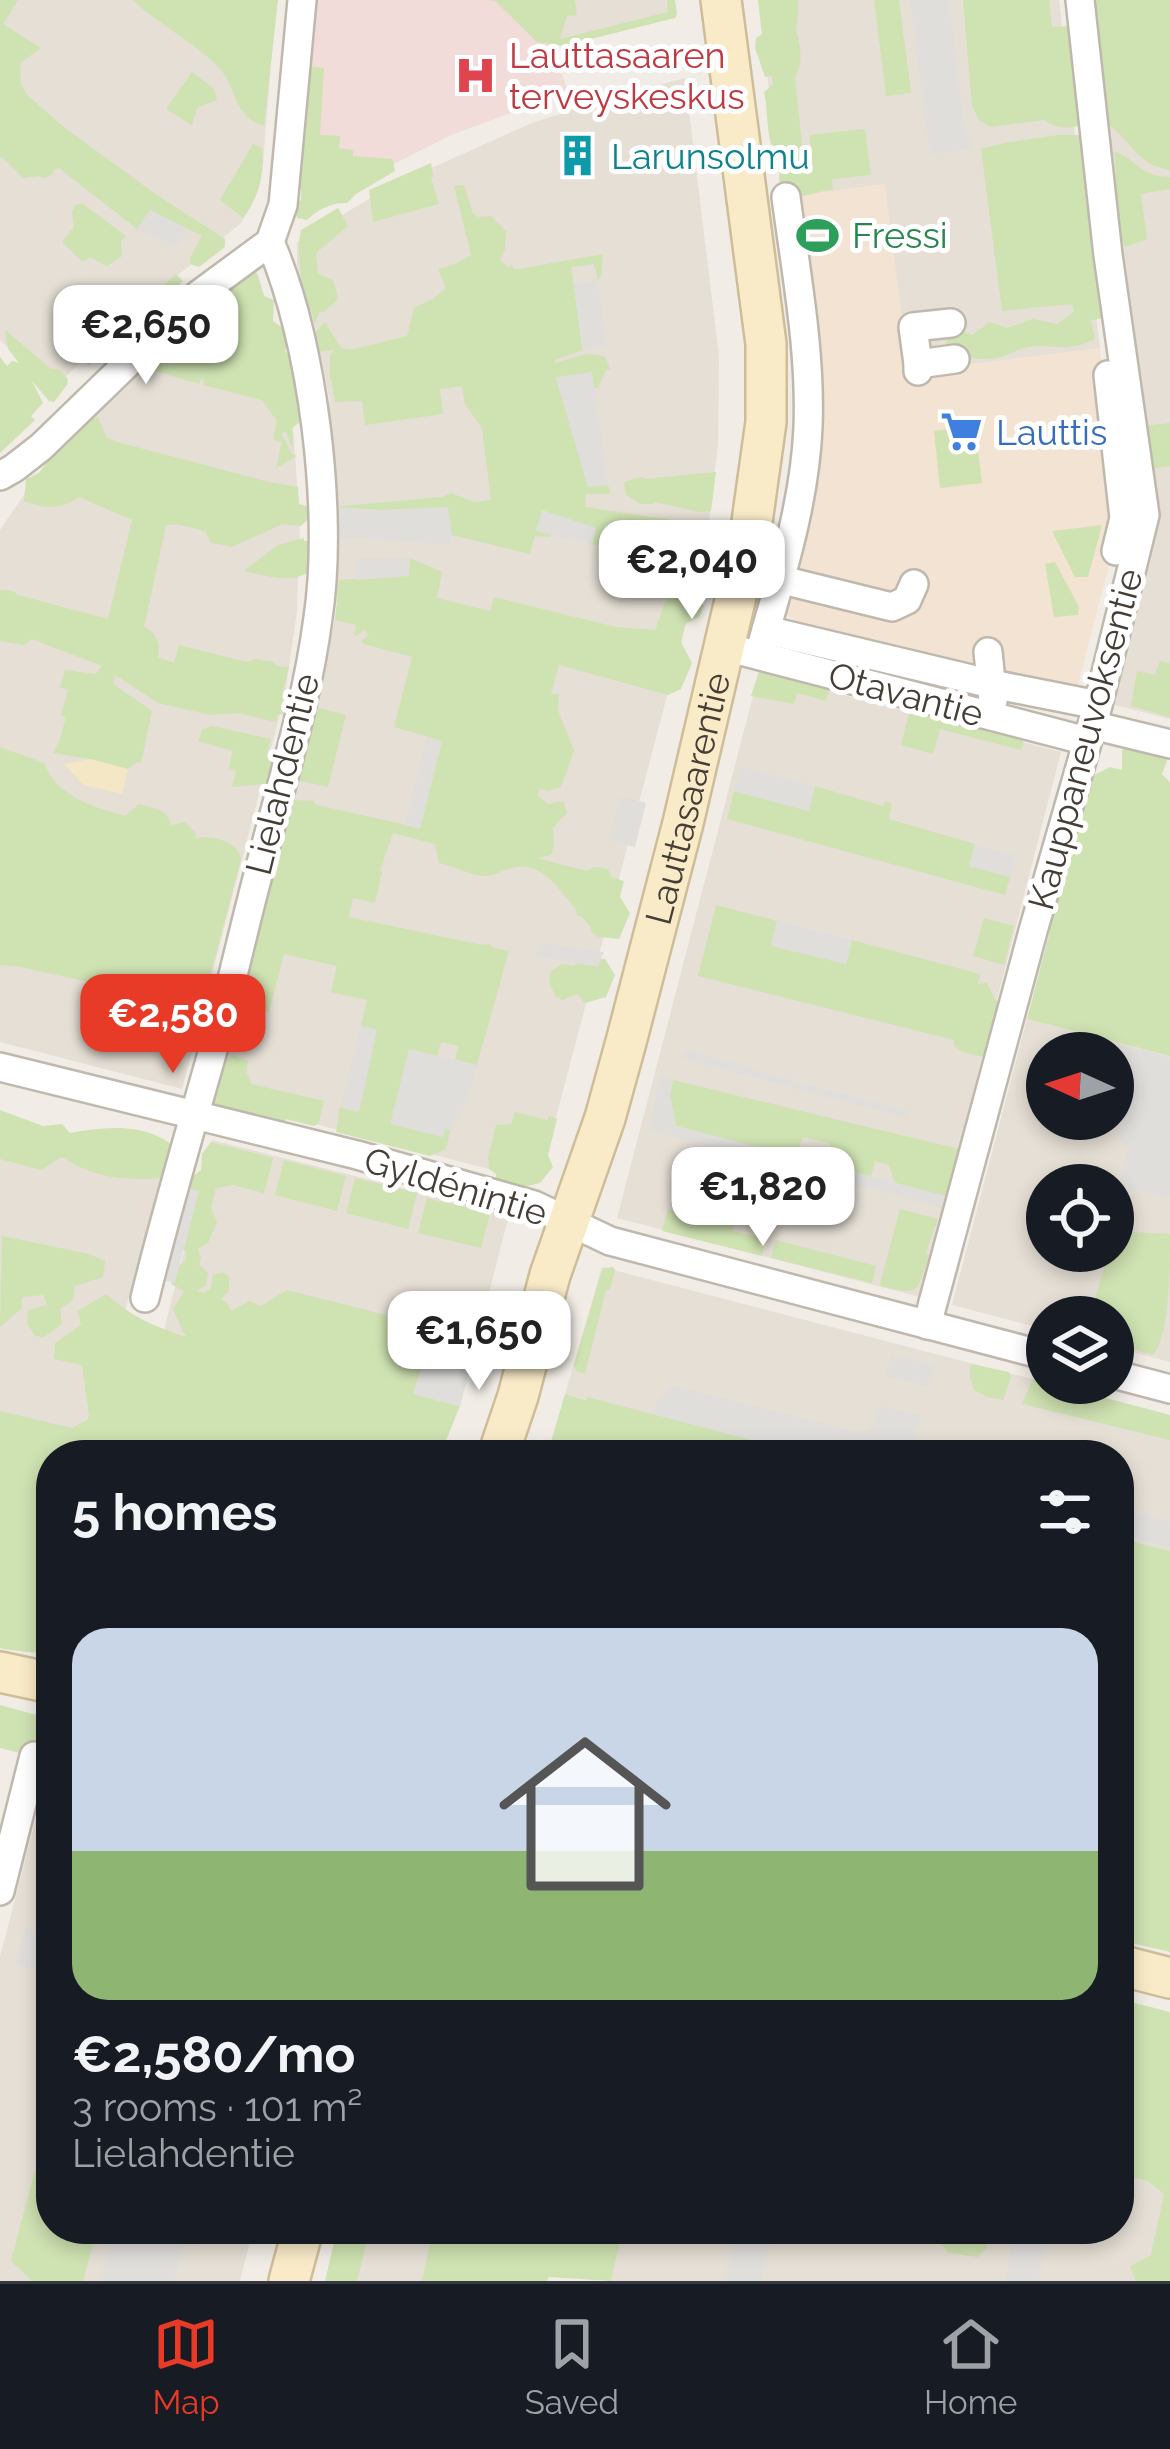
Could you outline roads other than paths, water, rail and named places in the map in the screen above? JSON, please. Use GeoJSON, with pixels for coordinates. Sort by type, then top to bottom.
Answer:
{"type":"FeatureCollection","features":[{"type":"Feature","properties":{"kind":"main road","name":"Lauttasaarentie"},"geometry":{"type":"LineString","coordinates":[[502,1440],[550,1275],[605,1118],[683,823],[751,640],[750,536],[766,422],[766,344],[722,0]]}},
{"type":"Feature","properties":{"kind":"main road"},"geometry":{"type":"LineString","coordinates":[[0,1672],[36,1680]]}},
{"type":"Feature","properties":{"kind":"main road"},"geometry":{"type":"LineString","coordinates":[[1134,1969],[1170,1978]]}},
{"type":"Feature","properties":{"kind":"main road"},"geometry":{"type":"LineString","coordinates":[[289,2281],[299,2244]]}},
{"type":"Feature","properties":{"kind":"street"},"geometry":{"type":"LineString","coordinates":[[0,476],[41,447],[198,296],[270,242],[283,206],[302,0]]}},
{"type":"Feature","properties":{"kind":"street","name":"Kauppaneuvoksentie"},"geometry":{"type":"LineString","coordinates":[[927,1325],[1086,719],[1145,515],[1105,234],[1080,0]]}},
{"type":"Feature","properties":{"kind":"street"},"geometry":{"type":"LineString","coordinates":[[751,640],[797,518],[818,428],[786,197]]}},
{"type":"Feature","properties":{"kind":"street","name":"Lielahdentie"},"geometry":{"type":"LineString","coordinates":[[145,1298],[228,994],[318,623],[323,526],[314,418],[302,350],[270,242]]}},
{"type":"Feature","properties":{"kind":"street"},"geometry":{"type":"LineString","coordinates":[[951,323],[913,327],[918,367],[955,359]]}},
{"type":"Feature","properties":{"kind":"street"},"geometry":{"type":"LineString","coordinates":[[774,578],[830,622],[1086,719],[1124,518],[1107,371]]}},
{"type":"Feature","properties":{"kind":"street"},"geometry":{"type":"LineString","coordinates":[[751,640],[892,607],[907,600],[914,584]]}},
{"type":"Feature","properties":{"kind":"street","name":"Otavantie"},"geometry":{"type":"LineString","coordinates":[[751,640],[806,668],[995,717],[1086,719],[1170,744]]}},
{"type":"Feature","properties":{"kind":"street"},"geometry":{"type":"LineString","coordinates":[[988,652],[995,717]]}},
{"type":"Feature","properties":{"kind":"street","name":"Gyldénintie"},"geometry":{"type":"LineString","coordinates":[[0,1067],[357,1155],[534,1205],[618,1243],[1026,1351]]}},
{"type":"Feature","properties":{"kind":"street"},"geometry":{"type":"LineString","coordinates":[[1134,1380],[1170,1389]]}},
{"type":"Feature","properties":{"kind":"street"},"geometry":{"type":"LineString","coordinates":[[0,1891],[34,1756]]}},
{"type":"Feature","properties":{"kind":"place","name":"Lauttasaaren terveyskeskus"},"geometry":{"type":"Point","coordinates":[475,76]}},
{"type":"Feature","properties":{"kind":"place","name":"Larunsolmu"},"geometry":{"type":"Point","coordinates":[577,156]}},
{"type":"Feature","properties":{"kind":"place","name":"Fressi"},"geometry":{"type":"Point","coordinates":[818,235]}},
{"type":"Feature","properties":{"kind":"place","name":"Lauttis"},"geometry":{"type":"Point","coordinates":[962,432]}}]}
